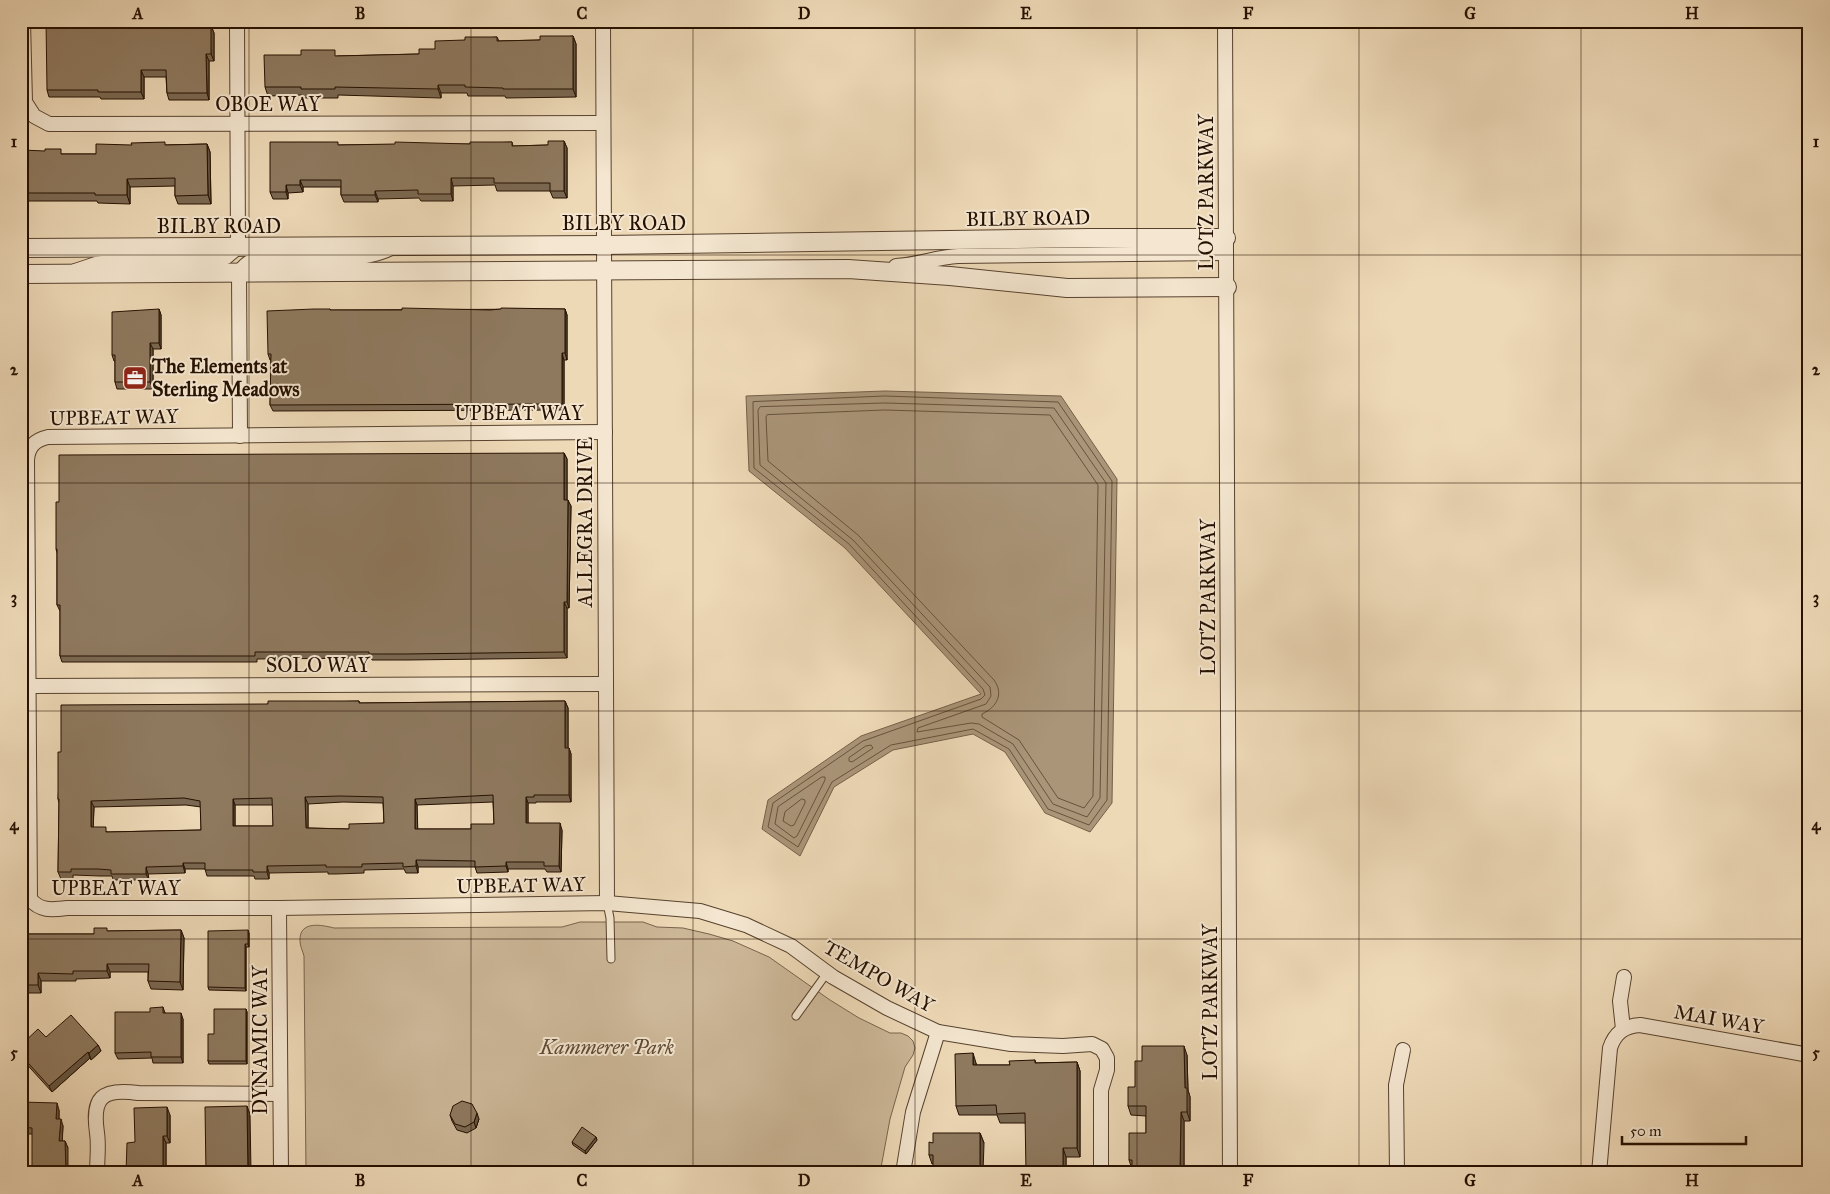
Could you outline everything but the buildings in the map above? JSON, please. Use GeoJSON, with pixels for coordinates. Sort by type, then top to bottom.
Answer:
{"type":"FeatureCollection","features":[{"type":"Feature","properties":{"kind":"street","name":"OBOE WAY"},"geometry":{"type":"LineString","coordinates":[[24,21],[25,102],[28,110],[41,122],[49,124],[603,123]]}},
{"type":"Feature","properties":{"kind":"street"},"geometry":{"type":"LineString","coordinates":[[69,273],[96,264],[110,262],[213,261],[226,257],[238,247],[236,21]]}},
{"type":"Feature","properties":{"kind":"street","name":"ALLEGRA DRIVE"},"geometry":{"type":"LineString","coordinates":[[603,21],[607,904]]}},
{"type":"Feature","properties":{"kind":"street","name":"LOTZ PARKWAY"},"geometry":{"type":"LineString","coordinates":[[1225,21],[1230,1173]]}},
{"type":"Feature","properties":{"kind":"street","name":"BILBY ROAD"},"geometry":{"type":"LineString","coordinates":[[21,248],[604,245],[1089,238],[1226,246]]}},
{"type":"Feature","properties":{"kind":"street"},"geometry":{"type":"LineString","coordinates":[[240,436],[239,273],[247,263],[258,259],[353,258],[377,254],[396,246]]}},
{"type":"Feature","properties":{"kind":"street","name":"BILBY ROAD"},"geometry":{"type":"LineString","coordinates":[[21,274],[848,269],[913,265],[958,256],[1226,246]]}},
{"type":"Feature","properties":{"kind":"street","name":"BILBY ROAD"},"geometry":{"type":"LineString","coordinates":[[848,269],[950,276],[1067,288],[1226,287]]}},
{"type":"Feature","properties":{"kind":"street","name":"UPBEAT WAY"},"geometry":{"type":"LineString","coordinates":[[605,432],[48,437],[39,439],[32,445],[28,452],[27,460],[29,889],[30,898],[35,905],[42,909],[51,910],[67,908],[279,908],[607,904]]}},
{"type":"Feature","properties":{"kind":"street","name":"SOLO WAY"},"geometry":{"type":"LineString","coordinates":[[29,686],[606,684]]}},
{"type":"Feature","properties":{"kind":"street","name":"TEMPO WAY"},"geometry":{"type":"LineString","coordinates":[[607,904],[700,911],[746,925],[791,946],[827,973],[886,1008],[938,1032],[1011,1044],[1063,1046],[1092,1044],[1102,1049],[1107,1058],[1107,1070],[1101,1090],[1101,1173]]}},
{"type":"Feature","properties":{"kind":"street","name":"DYNAMIC WAY"},"geometry":{"type":"LineString","coordinates":[[279,908],[281,1173]]}},
{"type":"Feature","properties":{"kind":"street"},"geometry":{"type":"LineString","coordinates":[[1600,1173],[1610,1048],[1612,1040],[1623,1029],[1620,1001],[1624,977]]}},
{"type":"Feature","properties":{"kind":"street","name":"MAI WAY"},"geometry":{"type":"LineString","coordinates":[[1623,1029],[1640,1025],[1809,1055]]}},
{"type":"Feature","properties":{"kind":"street"},"geometry":{"type":"LineString","coordinates":[[903,1173],[913,1112],[938,1032]]}},
{"type":"Feature","properties":{"kind":"street"},"geometry":{"type":"LineString","coordinates":[[1397,1173],[1396,1085],[1403,1050]]}},
{"type":"Feature","properties":{"kind":"street"},"geometry":{"type":"LineString","coordinates":[[97,1173],[95,1112],[100,1099],[110,1094],[121,1091],[138,1093],[280,1094]]}},
{"type":"Feature","properties":{"kind":"lane"},"geometry":{"type":"LineString","coordinates":[[607,904],[610,918],[611,959]]}},
{"type":"Feature","properties":{"kind":"lane"},"geometry":{"type":"LineString","coordinates":[[796,1016],[827,973]]}},
{"type":"Feature","properties":{"kind":"green space","name":"Kammerer Park"},"geometry":{"type":"Polygon","coordinates":[[[580,922],[643,922],[657,927],[683,928],[733,941],[769,957],[859,1018],[890,1033],[901,1033],[908,1036],[913,1041],[915,1048],[905,1067],[890,1119],[880,1173],[306,1173],[304,956],[300,941],[303,930],[307,927],[318,925],[334,928],[562,927],[580,922]]]}},
{"type":"Feature","properties":{"kind":"water"},"geometry":{"type":"Polygon","coordinates":[[[885,391],[1061,396],[1117,479],[1112,803],[1090,832],[1045,813],[1005,752],[973,734],[893,750],[834,787],[800,856],[762,829],[768,800],[861,736],[981,694],[845,548],[749,471],[746,396],[885,391]]]}},
{"type":"Feature","properties":{"kind":"place","name":"The Elements at Sterling Meadows"},"geometry":{"type":"Point","coordinates":[135,378]}}]}
